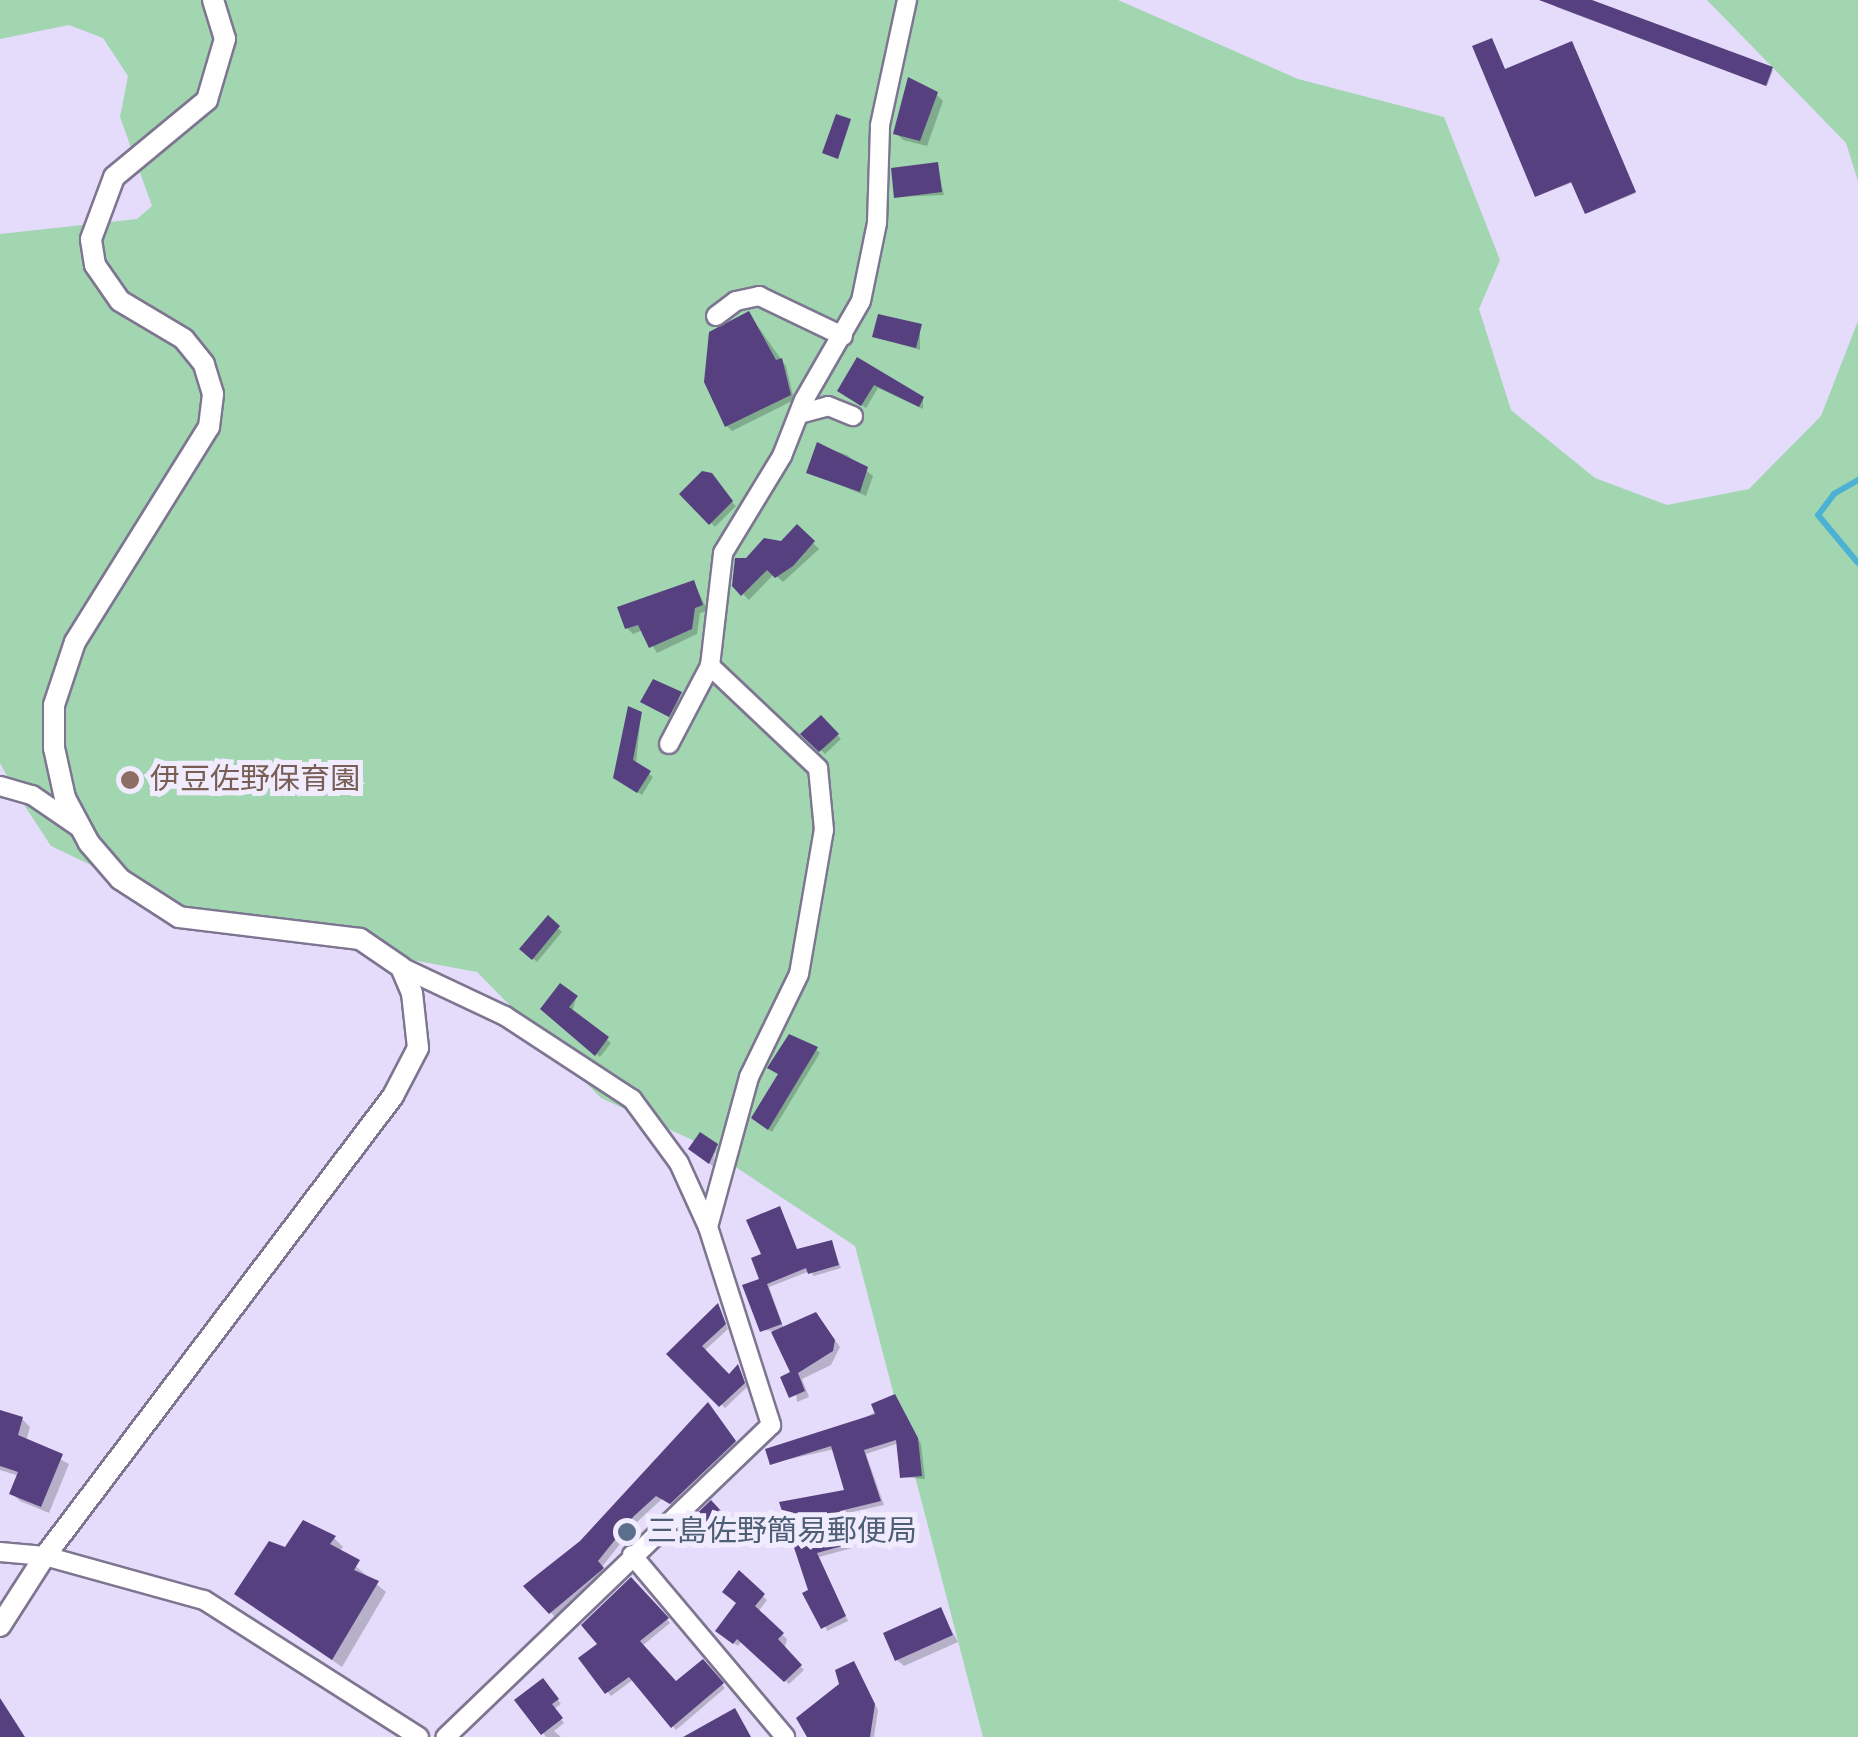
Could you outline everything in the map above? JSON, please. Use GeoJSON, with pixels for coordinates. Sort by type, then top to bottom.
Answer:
{"type":"FeatureCollection","features":[{"type":"Feature","properties":{"kind":"street"},"geometry":{"type":"LineString","coordinates":[[213,0],[225,38],[207,100],[114,177],[91,239],[106,285],[120,301],[184,339],[204,364],[212,394],[208,426],[193,460],[62,671],[54,748],[64,798],[80,828],[120,879],[179,917],[360,939],[401,967],[506,1016],[632,1099],[679,1163],[708,1227],[771,1425],[446,1737]]}},
{"type":"Feature","properties":{"kind":"street"},"geometry":{"type":"LineString","coordinates":[[669,744],[710,666],[723,553],[782,456],[799,414],[842,336],[872,264],[876,156],[907,0]]}},
{"type":"Feature","properties":{"kind":"street"},"geometry":{"type":"LineString","coordinates":[[716,316],[736,301],[759,296],[842,336]]}},
{"type":"Feature","properties":{"kind":"street"},"geometry":{"type":"LineString","coordinates":[[799,414],[835,406],[853,416]]}},
{"type":"Feature","properties":{"kind":"street"},"geometry":{"type":"LineString","coordinates":[[708,1227],[749,1077],[799,974],[824,830],[818,768],[710,666]]}},
{"type":"Feature","properties":{"kind":"street"},"geometry":{"type":"LineString","coordinates":[[0,786],[32,795],[80,828]]}},
{"type":"Feature","properties":{"kind":"street"},"geometry":{"type":"LineString","coordinates":[[0,1626],[44,1556],[394,1096],[418,1048],[412,993],[401,967]]}},
{"type":"Feature","properties":{"kind":"street"},"geometry":{"type":"LineString","coordinates":[[0,1552],[44,1556],[204,1600],[418,1737]]}},
{"type":"Feature","properties":{"kind":"street"},"geometry":{"type":"LineString","coordinates":[[632,1555],[785,1737]]}},
{"type":"Feature","properties":{"kind":"green space"},"geometry":{"type":"Polygon","coordinates":[[[0,0],[1118,0],[1298,79],[1444,117],[1500,260],[1479,309],[1511,410],[1595,478],[1667,505],[1749,489],[1821,416],[1858,321],[1858,1737],[983,1737],[855,1246],[701,1144],[601,1098],[477,972],[212,923],[51,846],[17,794],[0,763],[0,234],[137,219],[152,206],[120,117],[128,76],[103,38],[69,25],[0,39],[0,0]]]}},
{"type":"Feature","properties":{"kind":"green space"},"geometry":{"type":"Polygon","coordinates":[[[1707,0],[1858,0],[1858,181],[1846,143],[1707,0]]]}},
{"type":"Feature","properties":{"kind":"building"},"geometry":{"type":"Polygon","coordinates":[[[1539,0],[1592,0],[1773,67],[1766,86],[1539,0]]]}},
{"type":"Feature","properties":{"kind":"building"},"geometry":{"type":"Polygon","coordinates":[[[1492,38],[1505,69],[1572,41],[1636,192],[1585,214],[1571,182],[1535,197],[1472,46],[1492,38]]]}},
{"type":"Feature","properties":{"kind":"building"},"geometry":{"type":"Polygon","coordinates":[[[908,77],[938,92],[920,141],[893,134],[908,77]]]}},
{"type":"Feature","properties":{"kind":"building"},"geometry":{"type":"Polygon","coordinates":[[[836,114],[851,119],[838,159],[822,153],[836,114]]]}},
{"type":"Feature","properties":{"kind":"building"},"geometry":{"type":"Polygon","coordinates":[[[938,162],[942,192],[894,198],[891,168],[938,162]]]}},
{"type":"Feature","properties":{"kind":"building"},"geometry":{"type":"Polygon","coordinates":[[[749,311],[776,360],[782,358],[791,395],[725,427],[704,382],[709,332],[749,311]]]}},
{"type":"Feature","properties":{"kind":"building"},"geometry":{"type":"Polygon","coordinates":[[[878,314],[922,324],[916,348],[872,337],[878,314]]]}},
{"type":"Feature","properties":{"kind":"building"},"geometry":{"type":"Polygon","coordinates":[[[857,357],[924,397],[919,407],[874,385],[861,406],[837,391],[857,357]]]}},
{"type":"Feature","properties":{"kind":"building"},"geometry":{"type":"Polygon","coordinates":[[[817,442],[868,467],[860,492],[806,473],[817,442]]]}},
{"type":"Feature","properties":{"kind":"building"},"geometry":{"type":"Polygon","coordinates":[[[702,471],[712,473],[733,501],[709,525],[679,494],[702,471]]]}},
{"type":"Feature","properties":{"kind":"building"},"geometry":{"type":"Polygon","coordinates":[[[797,524],[815,541],[793,566],[775,578],[767,570],[741,596],[732,586],[735,558],[746,558],[764,538],[781,541],[797,524]]]}},
{"type":"Feature","properties":{"kind":"building"},"geometry":{"type":"Polygon","coordinates":[[[694,580],[703,605],[695,608],[692,629],[649,648],[638,625],[625,629],[617,607],[694,580]]]}},
{"type":"Feature","properties":{"kind":"building"},"geometry":{"type":"Polygon","coordinates":[[[653,679],[682,692],[669,717],[640,702],[653,679]]]}},
{"type":"Feature","properties":{"kind":"building"},"geometry":{"type":"Polygon","coordinates":[[[628,706],[642,712],[633,760],[651,771],[637,793],[613,778],[628,706]]]}},
{"type":"Feature","properties":{"kind":"building"},"geometry":{"type":"Polygon","coordinates":[[[821,715],[839,734],[819,752],[800,734],[821,715]]]}},
{"type":"Feature","properties":{"kind":"building"},"geometry":{"type":"Polygon","coordinates":[[[548,915],[560,926],[532,960],[519,949],[548,915]]]}},
{"type":"Feature","properties":{"kind":"building"},"geometry":{"type":"Polygon","coordinates":[[[560,983],[578,996],[569,1007],[609,1037],[595,1056],[540,1009],[560,983]]]}},
{"type":"Feature","properties":{"kind":"building"},"geometry":{"type":"Polygon","coordinates":[[[789,1034],[818,1047],[768,1130],[751,1118],[778,1074],[767,1068],[789,1034]]]}},
{"type":"Feature","properties":{"kind":"building"},"geometry":{"type":"Polygon","coordinates":[[[700,1132],[718,1144],[709,1164],[688,1149],[700,1132]]]}},
{"type":"Feature","properties":{"kind":"building"},"geometry":{"type":"Polygon","coordinates":[[[780,1206],[797,1249],[832,1240],[839,1265],[808,1274],[806,1268],[767,1284],[782,1324],[760,1332],[742,1285],[759,1279],[751,1258],[761,1254],[746,1220],[780,1206]]]}},
{"type":"Feature","properties":{"kind":"building"},"geometry":{"type":"Polygon","coordinates":[[[718,1303],[726,1324],[702,1346],[729,1374],[738,1364],[745,1383],[719,1407],[666,1354],[718,1303]]]}},
{"type":"Feature","properties":{"kind":"building"},"geometry":{"type":"Polygon","coordinates":[[[816,1312],[835,1340],[833,1351],[798,1373],[805,1391],[789,1398],[780,1377],[790,1372],[771,1332],[816,1312]]]}},
{"type":"Feature","properties":{"kind":"building"},"geometry":{"type":"Polygon","coordinates":[[[895,1394],[918,1438],[922,1476],[900,1478],[896,1440],[864,1450],[881,1501],[840,1511],[849,1544],[817,1553],[846,1616],[821,1629],[802,1593],[808,1590],[779,1502],[844,1490],[831,1446],[770,1465],[765,1449],[875,1414],[871,1404],[895,1394]]]}},
{"type":"Feature","properties":{"kind":"building"},"geometry":{"type":"Polygon","coordinates":[[[708,1402],[736,1441],[670,1504],[656,1496],[634,1516],[598,1561],[604,1568],[549,1614],[523,1586],[580,1541],[708,1402]]]}},
{"type":"Feature","properties":{"kind":"building"},"geometry":{"type":"Polygon","coordinates":[[[0,1410],[23,1417],[18,1435],[63,1454],[41,1507],[9,1494],[18,1472],[0,1466],[0,1410]]]}},
{"type":"Feature","properties":{"kind":"building"},"geometry":{"type":"Polygon","coordinates":[[[711,1500],[733,1524],[717,1538],[711,1532],[702,1540],[687,1523],[711,1500]]]}},
{"type":"Feature","properties":{"kind":"building"},"geometry":{"type":"Polygon","coordinates":[[[303,1520],[336,1536],[330,1544],[360,1560],[354,1570],[379,1581],[332,1660],[234,1594],[269,1541],[285,1547],[303,1520]]]}},
{"type":"Feature","properties":{"kind":"building"},"geometry":{"type":"Polygon","coordinates":[[[739,1570],[765,1594],[755,1606],[784,1633],[778,1639],[802,1665],[784,1682],[737,1639],[733,1644],[715,1631],[736,1603],[722,1592],[739,1570]]]}},
{"type":"Feature","properties":{"kind":"building"},"geometry":{"type":"Polygon","coordinates":[[[631,1577],[669,1618],[640,1641],[676,1681],[703,1659],[724,1683],[671,1728],[629,1677],[605,1694],[578,1658],[597,1644],[581,1625],[631,1577]]]}},
{"type":"Feature","properties":{"kind":"building"},"geometry":{"type":"Polygon","coordinates":[[[941,1607],[953,1635],[895,1661],[883,1633],[941,1607]]]}},
{"type":"Feature","properties":{"kind":"building"},"geometry":{"type":"Polygon","coordinates":[[[854,1661],[875,1704],[870,1737],[807,1737],[796,1718],[839,1684],[835,1670],[854,1661]]]}},
{"type":"Feature","properties":{"kind":"building"},"geometry":{"type":"Polygon","coordinates":[[[543,1678],[559,1699],[552,1704],[563,1718],[541,1735],[514,1700],[543,1678]]]}},
{"type":"Feature","properties":{"kind":"building"},"geometry":{"type":"Polygon","coordinates":[[[0,1698],[25,1737],[0,1737],[0,1698]]]}},
{"type":"Feature","properties":{"kind":"building"},"geometry":{"type":"Polygon","coordinates":[[[735,1708],[751,1737],[683,1737],[735,1708]]]}},
{"type":"Feature","properties":{"kind":"waterway"},"geometry":{"type":"LineString","coordinates":[[1858,480],[1834,494],[1818,515],[1858,563]]}},
{"type":"Feature","properties":{"kind":"place","name":"伊豆佐野保育園"},"geometry":{"type":"Point","coordinates":[130,780]}},
{"type":"Feature","properties":{"kind":"place","name":"三島佐野簡易郵便局"},"geometry":{"type":"Point","coordinates":[627,1532]}}]}
